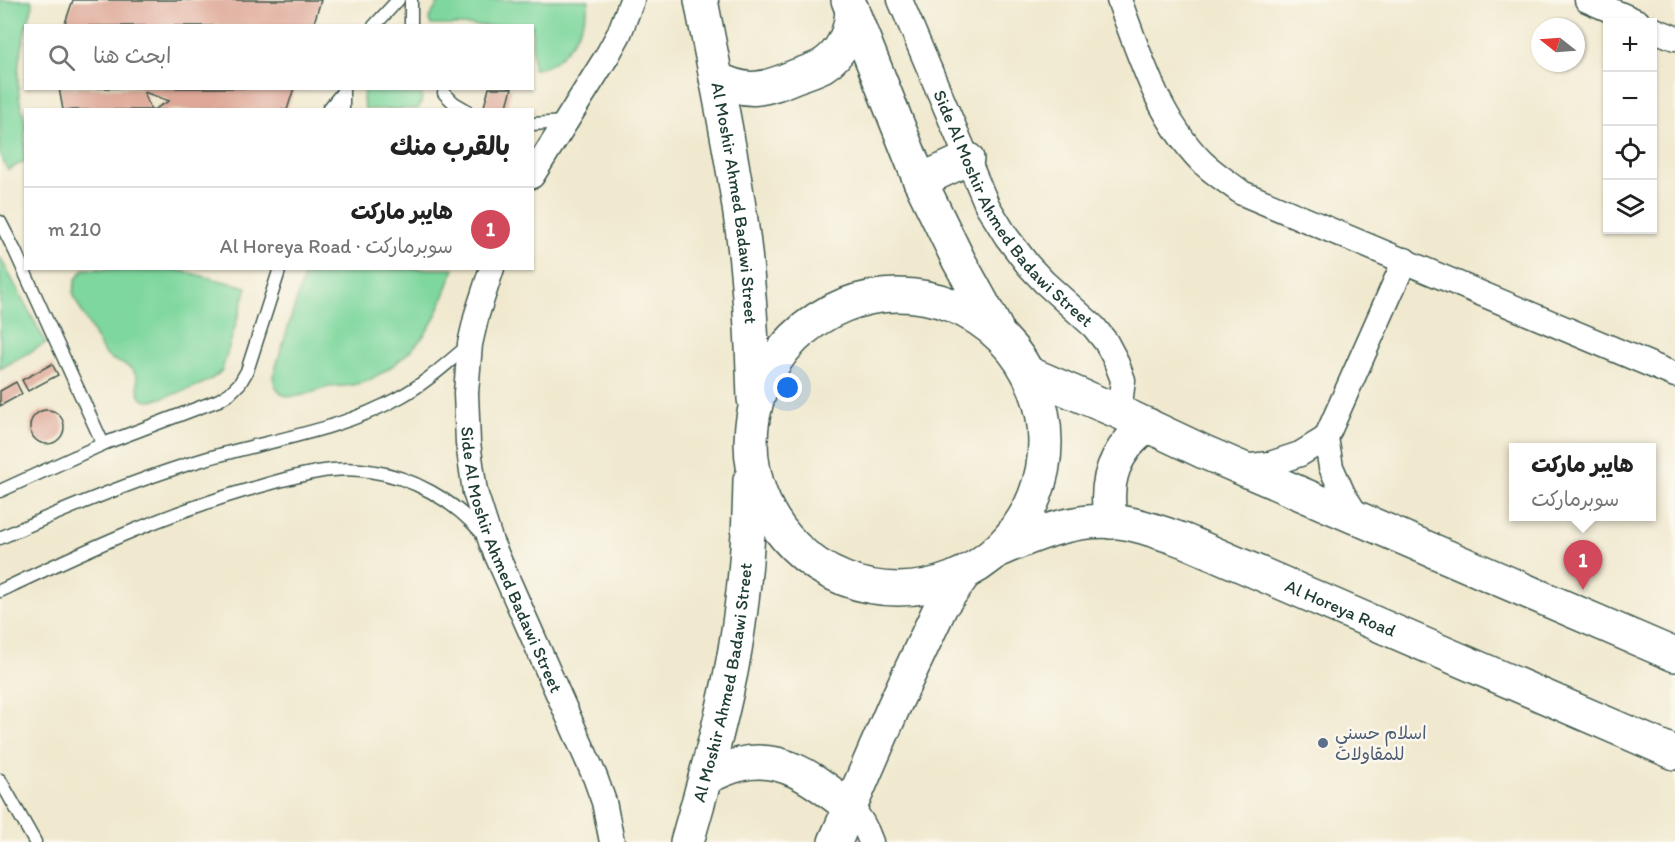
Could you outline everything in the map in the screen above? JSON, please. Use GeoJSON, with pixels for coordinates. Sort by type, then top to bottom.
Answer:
{"type":"FeatureCollection","features":[{"type":"Feature","properties":{"kind":"street"},"geometry":{"type":"LineString","coordinates":[[534,172],[615,41],[632,0]]}},
{"type":"Feature","properties":{"kind":"street","name":"Al Moshir Ahmed Badawi Street"},"geometry":{"type":"LineString","coordinates":[[701,0],[738,198],[748,274],[755,407]]}},
{"type":"Feature","properties":{"kind":"street","name":"Side Al Moshir Ahmed Badawi Street"},"geometry":{"type":"LineString","coordinates":[[900,0],[987,205],[1006,236],[1044,282],[1081,314],[1106,342],[1123,380],[1133,418]]}},
{"type":"Feature","properties":{"kind":"street"},"geometry":{"type":"LineString","coordinates":[[1119,0],[1148,75],[1170,121],[1202,161],[1242,193],[1675,375]]}},
{"type":"Feature","properties":{"kind":"street"},"geometry":{"type":"LineString","coordinates":[[1587,0],[1629,18]]}},
{"type":"Feature","properties":{"kind":"street"},"geometry":{"type":"LineString","coordinates":[[716,78],[736,87],[771,87],[822,66],[833,58],[847,36],[851,24],[850,5]]}},
{"type":"Feature","properties":{"kind":"street"},"geometry":{"type":"LineString","coordinates":[[850,5],[920,181],[958,261],[1002,338],[1028,373],[1038,397],[1045,446],[1041,476],[1032,503],[1017,529],[997,551],[964,574],[930,586],[894,590],[858,585],[824,571],[795,549],[772,520],[757,487],[751,451],[755,407],[767,375],[786,346],[812,322],[842,306],[875,296],[910,295],[944,302],[975,316],[1002,338]]}},
{"type":"Feature","properties":{"kind":"street"},"geometry":{"type":"LineString","coordinates":[[1657,31],[1675,39]]}},
{"type":"Feature","properties":{"kind":"street"},"geometry":{"type":"LineString","coordinates":[[920,181],[967,159]]}},
{"type":"Feature","properties":{"kind":"street"},"geometry":{"type":"LineString","coordinates":[[1359,519],[1343,494],[1331,467],[1326,438],[1405,260]]}},
{"type":"Feature","properties":{"kind":"street","name":"Side Al Moshir Ahmed Badawi Street"},"geometry":{"type":"LineString","coordinates":[[491,270],[470,344],[466,393],[468,443],[475,492],[491,543],[595,777],[604,802],[612,842]]}},
{"type":"Feature","properties":{"kind":"street"},"geometry":{"type":"LineString","coordinates":[[1028,373],[1675,655]]}},
{"type":"Feature","properties":{"kind":"street"},"geometry":{"type":"LineString","coordinates":[[1111,522],[1108,507],[1110,476],[1124,448],[1134,435],[1133,418]]}},
{"type":"Feature","properties":{"kind":"street"},"geometry":{"type":"LineString","coordinates":[[1240,467],[1270,464],[1300,454],[1326,438]]}},
{"type":"Feature","properties":{"kind":"street","name":"Al Moshir Ahmed Badawi Street"},"geometry":{"type":"LineString","coordinates":[[687,842],[706,777],[726,692],[740,616],[747,550],[751,451]]}},
{"type":"Feature","properties":{"kind":"street","name":"Al Horeya Road"},"geometry":{"type":"LineString","coordinates":[[997,551],[1034,534],[1082,521],[1134,525],[1185,541],[1675,753]]}},
{"type":"Feature","properties":{"kind":"street"},"geometry":{"type":"LineString","coordinates":[[835,842],[894,706],[941,606],[964,574]]}},
{"type":"Feature","properties":{"kind":"street"},"geometry":{"type":"LineString","coordinates":[[706,777],[741,764],[759,762],[794,769],[851,808],[860,818],[871,842]]}},
{"type":"Feature","properties":{"kind":"lane"},"geometry":{"type":"LineString","coordinates":[[376,24],[398,0]]}},
{"type":"Feature","properties":{"kind":"lane"},"geometry":{"type":"LineString","coordinates":[[411,0],[411,24]]}},
{"type":"Feature","properties":{"kind":"lane"},"geometry":{"type":"LineString","coordinates":[[330,108],[343,91]]}},
{"type":"Feature","properties":{"kind":"lane"},"geometry":{"type":"LineString","coordinates":[[343,91],[343,108]]}},
{"type":"Feature","properties":{"kind":"lane"},"geometry":{"type":"LineString","coordinates":[[443,91],[443,108]]}},
{"type":"Feature","properties":{"kind":"lane"},"geometry":{"type":"LineString","coordinates":[[443,91],[454,103],[463,108]]}},
{"type":"Feature","properties":{"kind":"lane"},"geometry":{"type":"LineString","coordinates":[[534,124],[565,122]]}},
{"type":"Feature","properties":{"kind":"lane"},"geometry":{"type":"LineString","coordinates":[[0,222],[103,444]]}},
{"type":"Feature","properties":{"kind":"lane"},"geometry":{"type":"LineString","coordinates":[[0,491],[103,444],[219,400],[230,393],[240,383],[252,358],[279,270]]}},
{"type":"Feature","properties":{"kind":"lane"},"geometry":{"type":"LineString","coordinates":[[0,538],[107,492],[156,474],[325,428],[374,411],[428,380],[470,344]]}},
{"type":"Feature","properties":{"kind":"lane"},"geometry":{"type":"LineString","coordinates":[[0,591],[116,537],[175,513],[296,476],[340,469],[369,471],[397,477],[424,488],[471,521],[491,543]]}},
{"type":"Feature","properties":{"kind":"lane"},"geometry":{"type":"LineString","coordinates":[[0,780],[35,842]]}},
{"type":"Feature","properties":{"kind":"green space"},"geometry":{"type":"Polygon","coordinates":[[[0,0],[31,0],[33,5],[27,24],[24,24],[18,78],[24,118],[24,162],[8,170],[0,156],[0,0]]]}},
{"type":"Feature","properties":{"kind":"green space"},"geometry":{"type":"Polygon","coordinates":[[[440,0],[589,0],[583,22],[571,44],[554,62],[534,69],[534,24],[431,24],[430,17],[440,0]]]}},
{"type":"Feature","properties":{"kind":"green space"},"geometry":{"type":"Polygon","coordinates":[[[364,90],[420,90],[422,94],[418,108],[365,108],[364,90]]]}},
{"type":"Feature","properties":{"kind":"green space"},"geometry":{"type":"Polygon","coordinates":[[[0,257],[46,343],[0,369],[0,257]]]}},
{"type":"Feature","properties":{"kind":"green space"},"geometry":{"type":"Polygon","coordinates":[[[83,270],[178,270],[247,287],[222,370],[209,380],[190,389],[152,401],[142,399],[133,371],[104,353],[76,301],[73,292],[76,279],[83,270]]]}},
{"type":"Feature","properties":{"kind":"green space"},"geometry":{"type":"Polygon","coordinates":[[[305,270],[454,270],[427,332],[411,350],[379,375],[357,384],[329,387],[295,396],[281,393],[276,387],[273,376],[305,270]]]}},
{"type":"Feature","properties":{"kind":"building"},"geometry":{"type":"Polygon","coordinates":[[[73,0],[321,0],[314,24],[65,24],[73,0]]]}},
{"type":"Feature","properties":{"kind":"building"},"geometry":{"type":"Polygon","coordinates":[[[59,90],[293,90],[288,108],[157,108],[169,101],[144,92],[150,108],[63,108],[59,90]]]}},
{"type":"Feature","properties":{"kind":"building"},"geometry":{"type":"Polygon","coordinates":[[[488,90],[511,90],[507,108],[484,108],[488,90]]]}},
{"type":"Feature","properties":{"kind":"building"},"geometry":{"type":"Polygon","coordinates":[[[52,364],[58,375],[28,391],[22,380],[52,364]]]}},
{"type":"Feature","properties":{"kind":"building"},"geometry":{"type":"Polygon","coordinates":[[[16,382],[22,394],[0,406],[0,391],[16,382]]]}},
{"type":"Feature","properties":{"kind":"building"},"geometry":{"type":"Polygon","coordinates":[[[47,410],[59,415],[64,427],[59,439],[47,444],[35,439],[30,427],[35,415],[47,410]]]}},
{"type":"Feature","properties":{"kind":"place","name":"هايبر ماركت"},"geometry":{"type":"Point","coordinates":[1583,590]}},
{"type":"Feature","properties":{"kind":"place","name":"اسلام حسني للمقاولات"},"geometry":{"type":"Point","coordinates":[1323,743]}}]}
